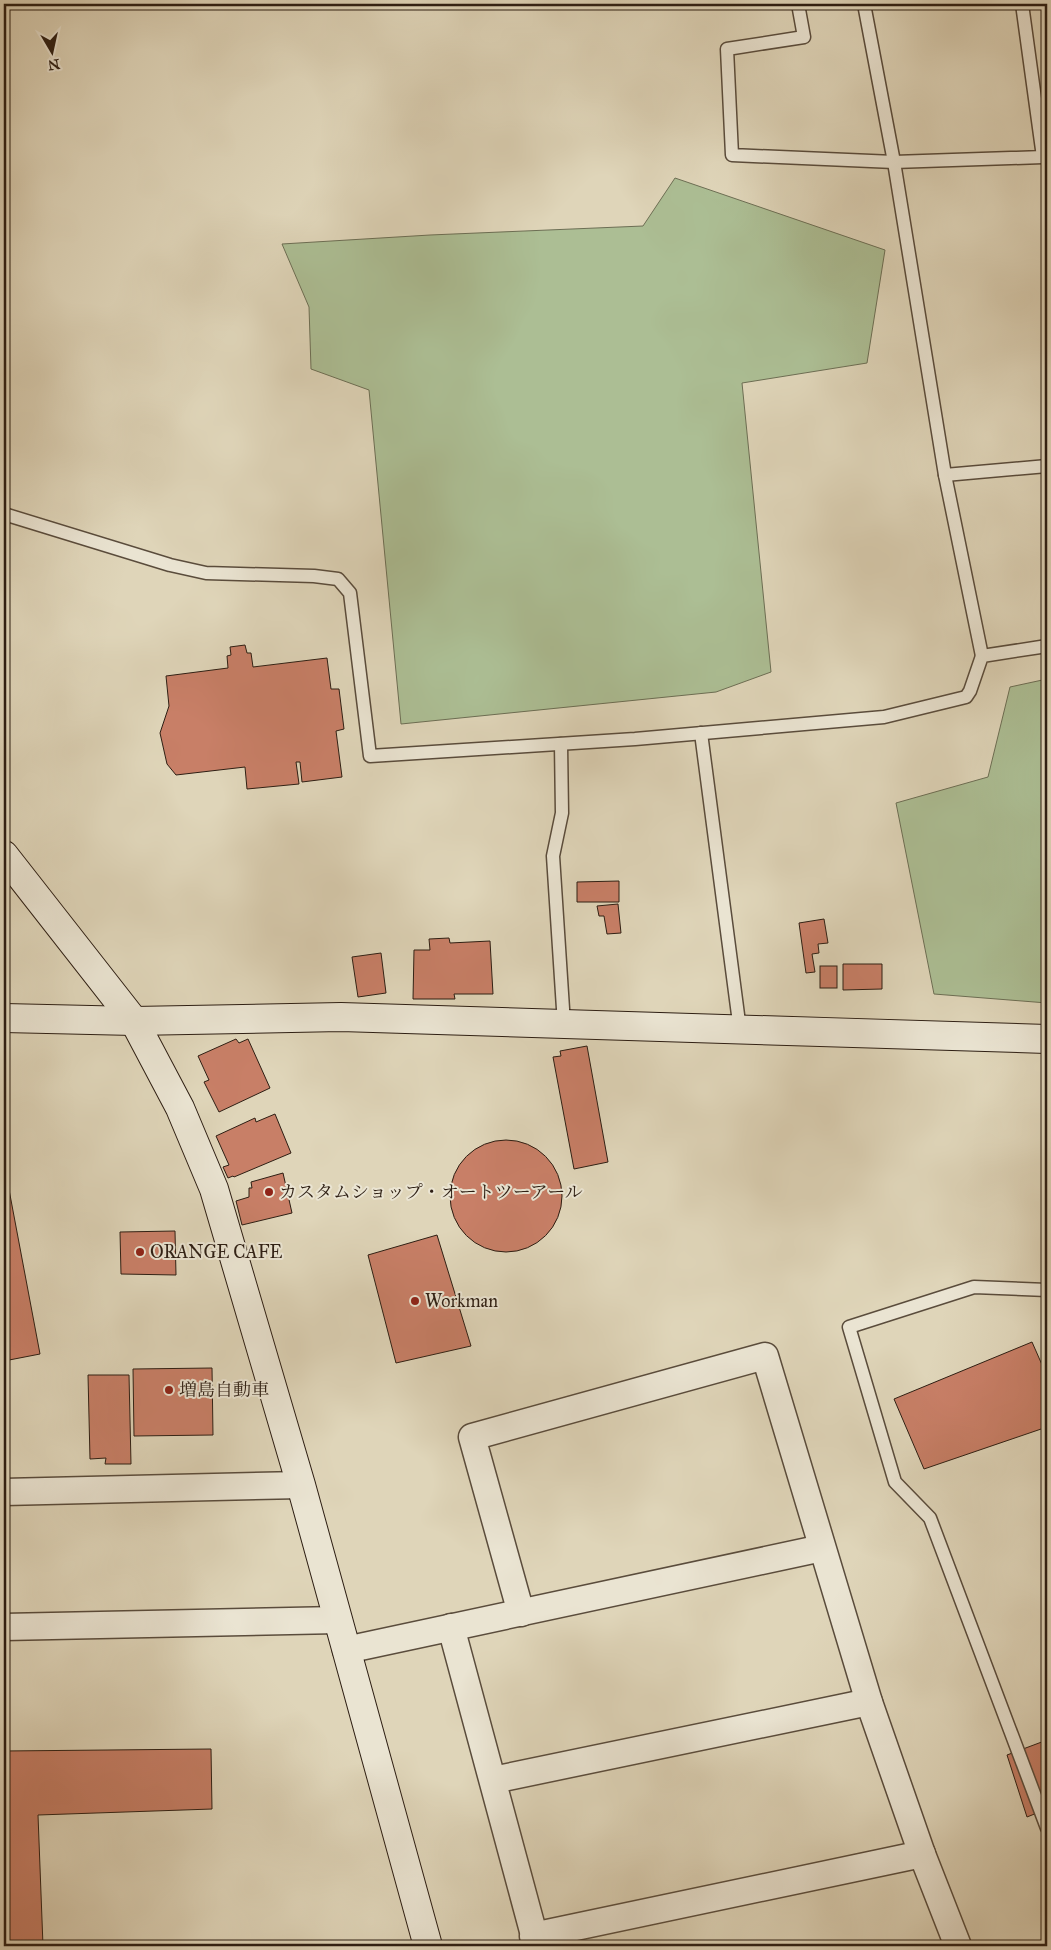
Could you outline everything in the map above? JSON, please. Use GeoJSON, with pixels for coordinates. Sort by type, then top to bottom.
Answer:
{"type":"FeatureCollection","features":[{"type":"Feature","properties":{"kind":"street"},"geometry":{"type":"LineString","coordinates":[[4,855],[134,1020],[180,1108],[214,1189],[301,1485],[428,1946]]}},
{"type":"Feature","properties":{"kind":"street"},"geometry":{"type":"LineString","coordinates":[[4,1018],[134,1020],[341,1017],[1047,1039]]}},
{"type":"Feature","properties":{"kind":"street"},"geometry":{"type":"LineString","coordinates":[[521,1613],[472,1437],[765,1356],[868,1702],[922,1854],[958,1946]]}},
{"type":"Feature","properties":{"kind":"street"},"geometry":{"type":"LineString","coordinates":[[4,1492],[301,1485]]}},
{"type":"Feature","properties":{"kind":"street"},"geometry":{"type":"LineString","coordinates":[[346,1650],[822,1548]]}},
{"type":"Feature","properties":{"kind":"street"},"geometry":{"type":"LineString","coordinates":[[4,1627],[338,1620]]}},
{"type":"Feature","properties":{"kind":"street"},"geometry":{"type":"LineString","coordinates":[[451,1627],[535,1941],[922,1854]]}},
{"type":"Feature","properties":{"kind":"street"},"geometry":{"type":"LineString","coordinates":[[493,1780],[868,1702]]}},
{"type":"Feature","properties":{"kind":"lane"},"geometry":{"type":"LineString","coordinates":[[798,4],[804,37],[727,49],[732,155],[894,162],[1042,157],[1022,4]]}},
{"type":"Feature","properties":{"kind":"lane"},"geometry":{"type":"LineString","coordinates":[[4,514],[206,573],[314,576],[338,579],[350,593],[370,756],[561,744],[884,717],[966,697],[970,691],[982,656],[945,475],[894,162],[864,4]]}},
{"type":"Feature","properties":{"kind":"lane"},"geometry":{"type":"LineString","coordinates":[[945,475],[1047,466]]}},
{"type":"Feature","properties":{"kind":"lane"},"geometry":{"type":"LineString","coordinates":[[982,656],[1047,646]]}},
{"type":"Feature","properties":{"kind":"lane"},"geometry":{"type":"LineString","coordinates":[[701,733],[740,1030]]}},
{"type":"Feature","properties":{"kind":"lane"},"geometry":{"type":"LineString","coordinates":[[561,744],[562,813],[554,856],[564,1024]]}},
{"type":"Feature","properties":{"kind":"lane"},"geometry":{"type":"LineString","coordinates":[[1047,1290],[974,1287],[849,1327],[895,1482],[930,1518],[1047,1828]]}},
{"type":"Feature","properties":{"kind":"green space"},"geometry":{"type":"Polygon","coordinates":[[[675,178],[885,250],[867,363],[742,383],[771,672],[716,692],[401,724],[369,390],[311,369],[309,307],[282,244],[430,235],[643,226],[675,178]]]}},
{"type":"Feature","properties":{"kind":"green space"},"geometry":{"type":"Polygon","coordinates":[[[1047,679],[1047,1003],[934,994],[896,803],[988,777],[1010,687],[1047,679]]]}},
{"type":"Feature","properties":{"kind":"building"},"geometry":{"type":"Polygon","coordinates":[[[245,645],[247,653],[251,653],[253,667],[327,658],[331,689],[339,689],[344,729],[336,731],[342,777],[302,782],[300,762],[296,762],[299,784],[247,789],[245,767],[176,775],[167,764],[160,733],[169,706],[166,676],[228,668],[227,656],[231,655],[230,647],[245,645]]]}},
{"type":"Feature","properties":{"kind":"building"},"geometry":{"type":"Polygon","coordinates":[[[619,881],[619,902],[577,902],[577,882],[619,881]]]}},
{"type":"Feature","properties":{"kind":"building"},"geometry":{"type":"Polygon","coordinates":[[[618,904],[621,933],[607,934],[604,916],[599,916],[597,906],[618,904]]]}},
{"type":"Feature","properties":{"kind":"building"},"geometry":{"type":"Polygon","coordinates":[[[824,919],[828,943],[818,944],[819,953],[812,954],[815,972],[806,973],[799,923],[824,919]]]}},
{"type":"Feature","properties":{"kind":"building"},"geometry":{"type":"Polygon","coordinates":[[[449,938],[450,943],[490,941],[493,994],[454,994],[455,999],[413,999],[414,950],[430,950],[429,939],[449,938]]]}},
{"type":"Feature","properties":{"kind":"building"},"geometry":{"type":"Polygon","coordinates":[[[381,953],[386,993],[358,997],[352,957],[381,953]]]}},
{"type":"Feature","properties":{"kind":"building"},"geometry":{"type":"Polygon","coordinates":[[[843,964],[882,964],[882,989],[843,990],[843,964]]]}},
{"type":"Feature","properties":{"kind":"building"},"geometry":{"type":"Polygon","coordinates":[[[820,966],[837,966],[837,988],[820,988],[820,966]]]}},
{"type":"Feature","properties":{"kind":"building"},"geometry":{"type":"Polygon","coordinates":[[[236,1039],[239,1043],[248,1039],[270,1088],[219,1112],[204,1082],[209,1080],[198,1056],[236,1039]]]}},
{"type":"Feature","properties":{"kind":"building"},"geometry":{"type":"Polygon","coordinates":[[[587,1046],[608,1162],[574,1169],[553,1057],[561,1056],[560,1051],[587,1046]]]}},
{"type":"Feature","properties":{"kind":"building"},"geometry":{"type":"Polygon","coordinates":[[[275,1114],[291,1153],[228,1178],[223,1167],[229,1165],[216,1136],[255,1118],[256,1122],[275,1114]]]}},
{"type":"Feature","properties":{"kind":"building"},"geometry":{"type":"Polygon","coordinates":[[[506,1140],[528,1144],[546,1156],[558,1174],[562,1196],[558,1218],[546,1236],[528,1248],[506,1252],[484,1248],[466,1236],[454,1218],[450,1196],[454,1174],[466,1156],[484,1144],[506,1140]]]}},
{"type":"Feature","properties":{"kind":"building"},"geometry":{"type":"Polygon","coordinates":[[[4,1163],[40,1354],[4,1361],[4,1163]]]}},
{"type":"Feature","properties":{"kind":"building"},"geometry":{"type":"Polygon","coordinates":[[[283,1173],[292,1213],[242,1225],[236,1201],[249,1197],[249,1188],[252,1188],[251,1182],[283,1173]]]}},
{"type":"Feature","properties":{"kind":"building"},"geometry":{"type":"Polygon","coordinates":[[[175,1231],[176,1275],[121,1274],[120,1232],[175,1231]]]}},
{"type":"Feature","properties":{"kind":"building"},"geometry":{"type":"Polygon","coordinates":[[[437,1235],[471,1346],[396,1363],[368,1255],[437,1235]]]}},
{"type":"Feature","properties":{"kind":"building"},"geometry":{"type":"Polygon","coordinates":[[[1032,1342],[1043,1367],[1047,1366],[1047,1427],[924,1469],[894,1399],[1032,1342]]]}},
{"type":"Feature","properties":{"kind":"building"},"geometry":{"type":"Polygon","coordinates":[[[212,1368],[213,1435],[134,1436],[133,1369],[212,1368]]]}},
{"type":"Feature","properties":{"kind":"building"},"geometry":{"type":"Polygon","coordinates":[[[88,1375],[129,1375],[131,1464],[105,1464],[106,1458],[90,1459],[88,1375]]]}},
{"type":"Feature","properties":{"kind":"building"},"geometry":{"type":"Polygon","coordinates":[[[1047,1740],[1047,1809],[1027,1817],[1007,1755],[1047,1740]]]}},
{"type":"Feature","properties":{"kind":"building"},"geometry":{"type":"Polygon","coordinates":[[[211,1749],[212,1809],[38,1815],[43,1946],[4,1946],[4,1751],[211,1749]]]}},
{"type":"Feature","properties":{"kind":"place","name":"カスタムショップ・オートツーアール"},"geometry":{"type":"Point","coordinates":[269,1192]}},
{"type":"Feature","properties":{"kind":"place","name":"ORANGE CAFE"},"geometry":{"type":"Point","coordinates":[140,1252]}},
{"type":"Feature","properties":{"kind":"place","name":"Workman"},"geometry":{"type":"Point","coordinates":[415,1301]}},
{"type":"Feature","properties":{"kind":"place","name":"増島自動車"},"geometry":{"type":"Point","coordinates":[169,1390]}}]}
